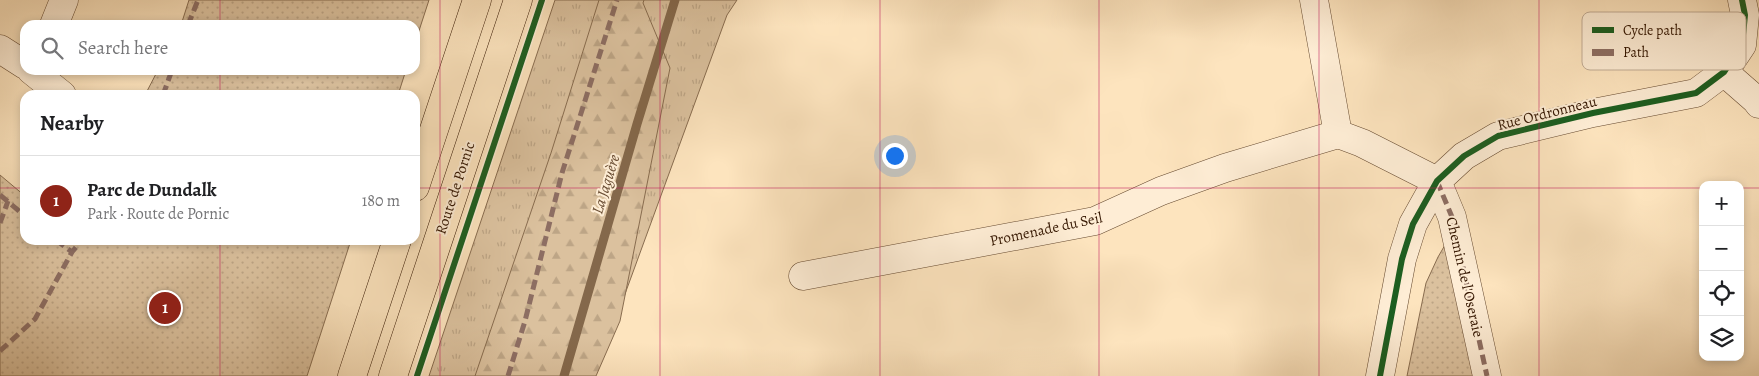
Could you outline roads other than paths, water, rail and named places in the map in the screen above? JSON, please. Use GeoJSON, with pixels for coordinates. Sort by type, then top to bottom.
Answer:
{"type":"FeatureCollection","features":[{"type":"Feature","properties":{"kind":"main road"},"geometry":{"type":"LineString","coordinates":[[420,172],[477,0]]}},
{"type":"Feature","properties":{"kind":"main road","name":"Route de Pornic"},"geometry":{"type":"LineString","coordinates":[[393,376],[518,0]]}},
{"type":"Feature","properties":{"kind":"main road"},"geometry":{"type":"LineString","coordinates":[[352,376],[395,245]]}},
{"type":"Feature","properties":{"kind":"street"},"geometry":{"type":"LineString","coordinates":[[56,20],[64,0]]}},
{"type":"Feature","properties":{"kind":"street"},"geometry":{"type":"LineString","coordinates":[[1314,0],[1338,134],[1362,143],[1437,181]]}},
{"type":"Feature","properties":{"kind":"street"},"geometry":{"type":"LineString","coordinates":[[0,49],[20,62]]}},
{"type":"Feature","properties":{"kind":"street"},"geometry":{"type":"LineString","coordinates":[[1724,72],[1758,101]]}},
{"type":"Feature","properties":{"kind":"street","name":"Rue Ordronneau"},"geometry":{"type":"LineString","coordinates":[[1380,376],[1402,259],[1413,224],[1437,181],[1464,156],[1498,136],[1592,113],[1696,93],[1724,72]]}},
{"type":"Feature","properties":{"kind":"street"},"geometry":{"type":"LineString","coordinates":[[37,75],[56,90]]}},
{"type":"Feature","properties":{"kind":"street","name":"Promenade du Seil"},"geometry":{"type":"LineString","coordinates":[[802,276],[1095,221],[1161,191],[1216,171],[1338,134]]}},
{"type":"Feature","properties":{"kind":"street","name":"Chemin de l'Oseraie"},"geometry":{"type":"LineString","coordinates":[[1437,181],[1452,217],[1487,376]]}},
{"type":"Feature","properties":{"kind":"waterway","name":"La Jaguère"},"geometry":{"type":"LineString","coordinates":[[564,376],[675,0]]}},
{"type":"Feature","properties":{"kind":"place","name":"Parc de Dundalk"},"geometry":{"type":"Point","coordinates":[165,308]}}]}
